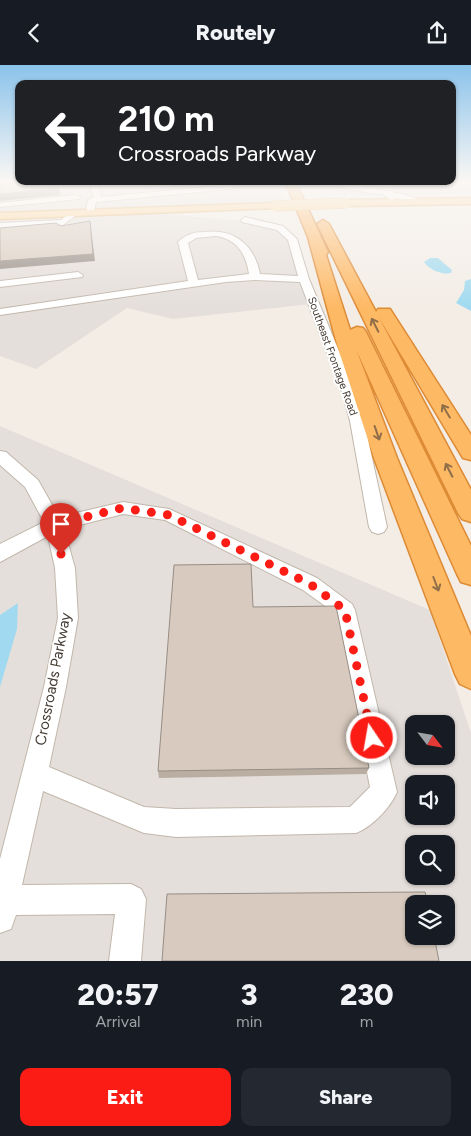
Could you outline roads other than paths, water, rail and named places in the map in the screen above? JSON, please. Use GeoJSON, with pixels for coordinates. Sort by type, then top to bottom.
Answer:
{"type":"FeatureCollection","features":[{"type":"Feature","properties":{"kind":"highway"},"geometry":{"type":"LineString","coordinates":[[314,223],[471,513]]}},
{"type":"Feature","properties":{"kind":"highway"},"geometry":{"type":"LineString","coordinates":[[316,223],[372,366],[471,574]]}},
{"type":"Feature","properties":{"kind":"highway"},"geometry":{"type":"LineString","coordinates":[[321,236],[354,264],[471,453]]}},
{"type":"Feature","properties":{"kind":"highway"},"geometry":{"type":"LineString","coordinates":[[321,236],[331,302],[380,443],[471,674]]}},
{"type":"Feature","properties":{"kind":"street"},"geometry":{"type":"LineString","coordinates":[[63,223],[65,226]]}},
{"type":"Feature","properties":{"kind":"street"},"geometry":{"type":"LineString","coordinates":[[0,232],[65,226],[67,223]]}},
{"type":"Feature","properties":{"kind":"street","name":"Southeast Frontage Road"},"geometry":{"type":"LineString","coordinates":[[264,223],[286,231],[292,239],[304,279],[349,393],[357,421],[378,527]]}},
{"type":"Feature","properties":{"kind":"street"},"geometry":{"type":"LineString","coordinates":[[0,226],[65,226]]}},
{"type":"Feature","properties":{"kind":"street"},"geometry":{"type":"LineString","coordinates":[[194,283],[182,242],[187,238],[213,233],[227,235],[242,245],[253,263],[255,277]]}},
{"type":"Feature","properties":{"kind":"street"},"geometry":{"type":"LineString","coordinates":[[0,284],[78,275]]}},
{"type":"Feature","properties":{"kind":"street"},"geometry":{"type":"LineString","coordinates":[[0,312],[120,296],[194,283],[255,277],[304,279]]}},
{"type":"Feature","properties":{"kind":"street","name":"Crossroads Parkway"},"geometry":{"type":"LineString","coordinates":[[0,456],[32,484],[54,525],[65,568],[68,619],[55,687],[2,909]]}},
{"type":"Feature","properties":{"kind":"street"},"geometry":{"type":"LineString","coordinates":[[2,552],[54,525],[122,508],[169,515],[310,584],[345,610],[384,793],[356,820],[176,823],[144,820],[34,774]]}},
{"type":"Feature","properties":{"kind":"street"},"geometry":{"type":"LineString","coordinates":[[2,909],[131,899],[125,961]]}},
{"type":"Feature","properties":{"kind":"water"},"geometry":{"type":"Polygon","coordinates":[[[430,258],[438,258],[452,270],[451,273],[440,273],[429,267],[424,262],[430,258]]]}},
{"type":"Feature","properties":{"kind":"water"},"geometry":{"type":"Polygon","coordinates":[[[471,279],[471,311],[456,303],[464,290],[465,281],[471,279]]]}},
{"type":"Feature","properties":{"kind":"water"},"geometry":{"type":"Polygon","coordinates":[[[18,603],[17,629],[0,687],[0,615],[18,603]]]}}]}
